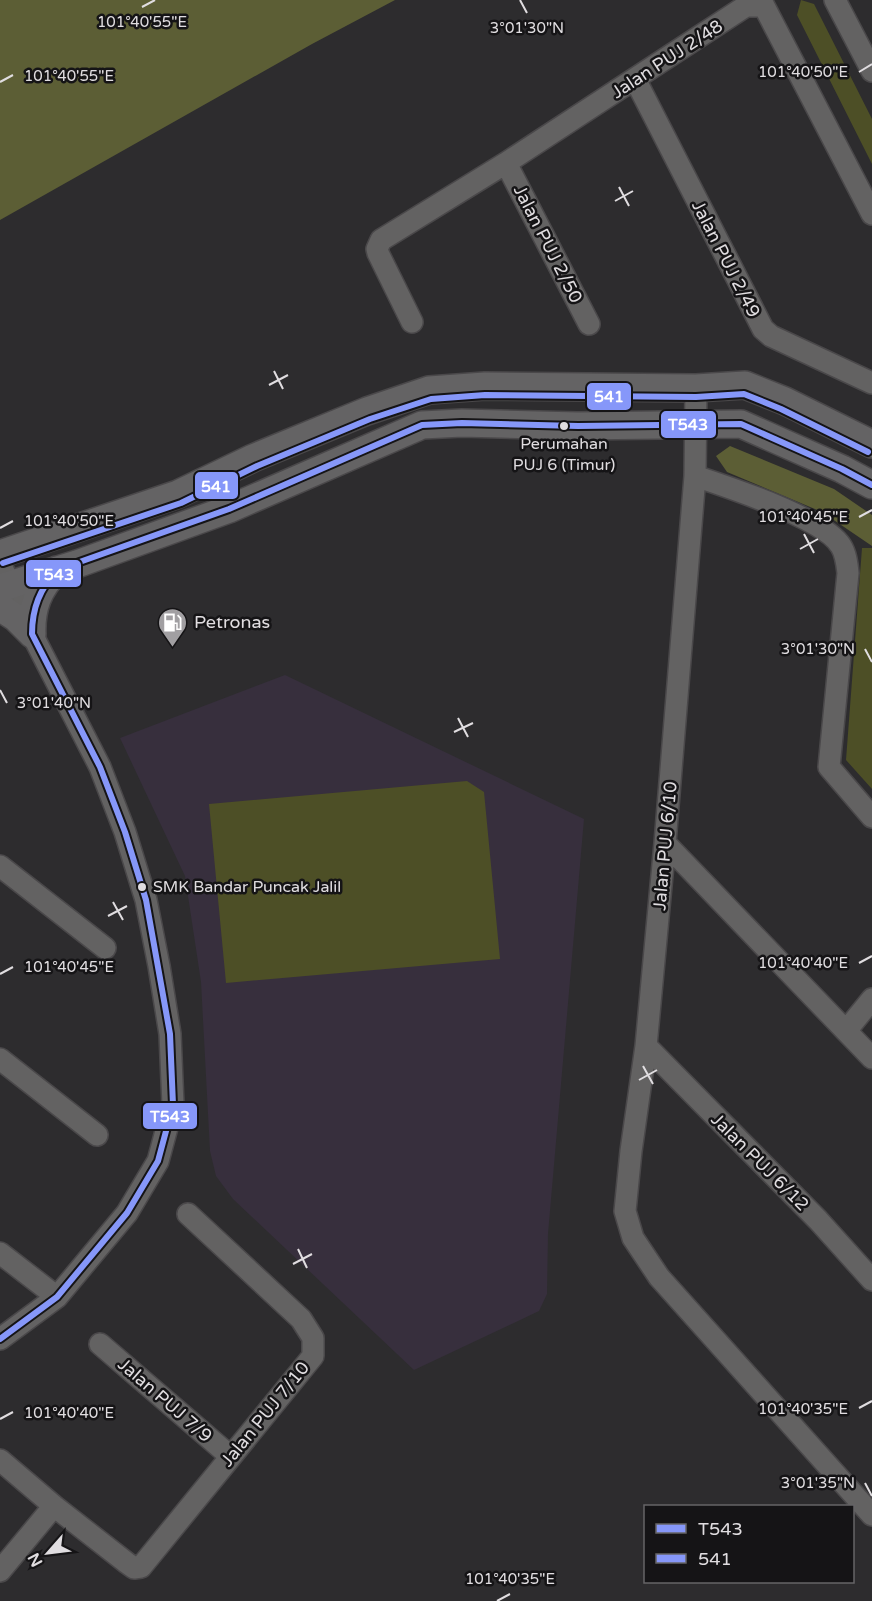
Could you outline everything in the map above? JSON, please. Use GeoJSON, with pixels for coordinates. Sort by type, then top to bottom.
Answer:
{"type":"FeatureCollection","features":[{"type":"Feature","properties":{"kind":"main road"},"geometry":{"type":"LineString","coordinates":[[0,554],[178,494],[253,458],[367,411],[429,390],[485,386],[696,388],[746,385],[870,437]]}},
{"type":"Feature","properties":{"kind":"main road"},"geometry":{"type":"LineString","coordinates":[[32,634],[16,618],[2,586],[57,570],[229,508],[422,425],[462,423],[578,426],[741,424],[842,469],[872,485]]}},
{"type":"Feature","properties":{"kind":"main road"},"geometry":{"type":"LineString","coordinates":[[32,634],[32,620],[37,596],[47,580],[57,570]]}},
{"type":"Feature","properties":{"kind":"street"},"geometry":{"type":"LineString","coordinates":[[835,0],[872,71]]}},
{"type":"Feature","properties":{"kind":"street","name":"Jalan PUJ 2/48"},"geometry":{"type":"LineString","coordinates":[[412,322],[376,249],[381,240],[506,163],[746,6],[762,3],[872,214]]}},
{"type":"Feature","properties":{"kind":"street","name":"Jalan PUJ 2/49"},"geometry":{"type":"LineString","coordinates":[[635,79],[763,329],[771,336],[872,383]]}},
{"type":"Feature","properties":{"kind":"street","name":"Jalan PUJ 2/50"},"geometry":{"type":"LineString","coordinates":[[506,163],[589,324]]}},
{"type":"Feature","properties":{"kind":"street","name":"Jalan PUJ 6/10"},"geometry":{"type":"LineString","coordinates":[[696,388],[695,476],[665,843],[646,1046],[631,1151],[626,1211],[633,1238],[670,1289],[872,1515]]}},
{"type":"Feature","properties":{"kind":"street"},"geometry":{"type":"LineString","coordinates":[[695,476],[775,505],[824,529],[842,547],[847,560],[848,573],[829,767],[872,817]]}},
{"type":"Feature","properties":{"kind":"street"},"geometry":{"type":"LineString","coordinates":[[0,1339],[57,1297],[127,1213],[158,1161],[173,1105],[170,1034],[146,900],[125,832],[100,767],[32,634]]}},
{"type":"Feature","properties":{"kind":"street"},"geometry":{"type":"LineString","coordinates":[[665,843],[872,1058]]}},
{"type":"Feature","properties":{"kind":"street"},"geometry":{"type":"LineString","coordinates":[[0,866],[105,948]]}},
{"type":"Feature","properties":{"kind":"street"},"geometry":{"type":"LineString","coordinates":[[846,1031],[872,999]]}},
{"type":"Feature","properties":{"kind":"street","name":"Jalan PUJ 6/12"},"geometry":{"type":"LineString","coordinates":[[646,1046],[818,1220],[872,1280]]}},
{"type":"Feature","properties":{"kind":"street"},"geometry":{"type":"LineString","coordinates":[[0,1059],[97,1135]]}},
{"type":"Feature","properties":{"kind":"street","name":"Jalan PUJ 7/10"},"geometry":{"type":"LineString","coordinates":[[54,1506],[134,1568],[141,1567],[313,1356],[313,1338],[301,1319],[188,1214]]}},
{"type":"Feature","properties":{"kind":"street"},"geometry":{"type":"LineString","coordinates":[[0,1254],[57,1297]]}},
{"type":"Feature","properties":{"kind":"street","name":"Jalan PUJ 7/9"},"geometry":{"type":"LineString","coordinates":[[100,1344],[230,1456]]}},
{"type":"Feature","properties":{"kind":"street"},"geometry":{"type":"LineString","coordinates":[[0,1460],[54,1506],[0,1571]]}},
{"type":"Feature","properties":{"kind":"shaded area"},"geometry":{"type":"Polygon","coordinates":[[[285,675],[584,819],[548,1234],[547,1294],[539,1311],[414,1370],[233,1199],[216,1176],[210,1151],[201,982],[185,876],[120,738],[285,675]]]}},
{"type":"Feature","properties":{"kind":"green space"},"geometry":{"type":"Polygon","coordinates":[[[0,0],[395,0],[312,44],[0,220],[0,0]]]}},
{"type":"Feature","properties":{"kind":"green space"},"geometry":{"type":"Polygon","coordinates":[[[801,0],[814,4],[872,119],[872,164],[797,15],[801,0]]]}},
{"type":"Feature","properties":{"kind":"green space"},"geometry":{"type":"Polygon","coordinates":[[[730,446],[834,489],[872,515],[872,546],[822,512],[727,472],[716,456],[730,446]]]}},
{"type":"Feature","properties":{"kind":"green space"},"geometry":{"type":"Polygon","coordinates":[[[862,548],[872,548],[872,789],[846,760],[862,548]]]}},
{"type":"Feature","properties":{"kind":"green space"},"geometry":{"type":"Polygon","coordinates":[[[467,781],[484,792],[500,959],[226,983],[209,804],[467,781]]]}},
{"type":"Feature","properties":{"kind":"transit line","name":"541"},"geometry":{"type":"LineString","coordinates":[[3,563],[181,503],[257,466],[370,419],[431,399],[485,395],[696,397],[744,394],[781,409],[868,452]]}},
{"type":"Feature","properties":{"kind":"transit line","name":"T543"},"geometry":{"type":"LineString","coordinates":[[0,1339],[57,1297],[127,1213],[158,1161],[173,1105],[170,1034],[146,900],[125,832],[100,767],[32,634],[38,599],[57,570],[229,509],[422,425],[462,423],[578,426],[741,424],[842,469],[872,485]]}},
{"type":"Feature","properties":{"kind":"place","name":"Perumahan PUJ 6 (Timur)"},"geometry":{"type":"Point","coordinates":[564,426]}},
{"type":"Feature","properties":{"kind":"place","name":"Petronas"},"geometry":{"type":"Point","coordinates":[173,648]}},
{"type":"Feature","properties":{"kind":"place","name":"SMK Bandar Puncak Jalil"},"geometry":{"type":"Point","coordinates":[142,887]}}]}
